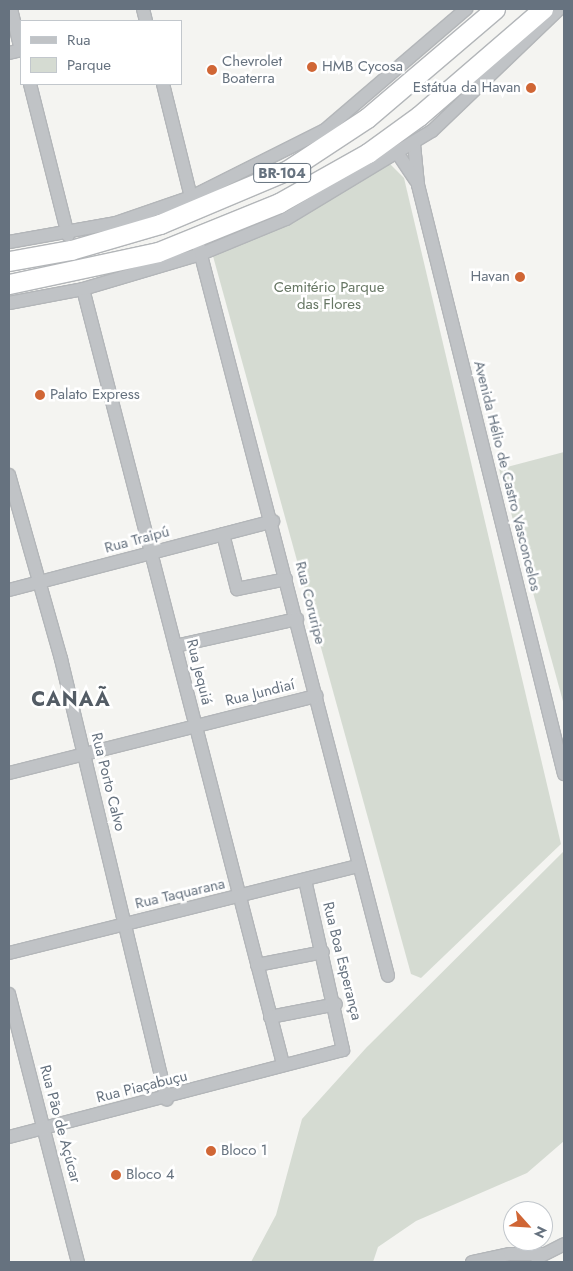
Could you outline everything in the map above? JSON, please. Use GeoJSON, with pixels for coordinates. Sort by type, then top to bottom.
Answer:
{"type":"FeatureCollection","features":[{"type":"Feature","properties":{"kind":"highway","name":"BR-104"},"geometry":{"type":"LineString","coordinates":[[9,261],[71,250],[160,224],[288,170],[367,118],[495,9]]}},
{"type":"Feature","properties":{"kind":"highway","name":"BR-104"},"geometry":{"type":"LineString","coordinates":[[9,284],[199,247],[368,153],[445,94],[543,9]]}},
{"type":"Feature","properties":{"kind":"street"},"geometry":{"type":"LineString","coordinates":[[12,9],[20,45]]}},
{"type":"Feature","properties":{"kind":"street"},"geometry":{"type":"LineString","coordinates":[[9,242],[68,235],[191,197],[325,130],[466,9]]}},
{"type":"Feature","properties":{"kind":"street"},"geometry":{"type":"LineString","coordinates":[[9,303],[82,289],[199,247],[286,219],[414,144],[473,96],[559,9]]}},
{"type":"Feature","properties":{"kind":"street"},"geometry":{"type":"LineString","coordinates":[[30,85],[68,235]]}},
{"type":"Feature","properties":{"kind":"street"},"geometry":{"type":"LineString","coordinates":[[163,85],[191,197]]}},
{"type":"Feature","properties":{"kind":"street","name":"Avenida Hélio de Castro Vasconcelos"},"geometry":{"type":"LineString","coordinates":[[414,144],[418,185],[564,774]]}},
{"type":"Feature","properties":{"kind":"street","name":"Avenida Hélio de Castro Vasconcelos"},"geometry":{"type":"LineString","coordinates":[[398,154],[418,185]]}},
{"type":"Feature","properties":{"kind":"street","name":"Rua Coruripe"},"geometry":{"type":"LineString","coordinates":[[199,247],[273,520],[286,579],[388,976]]}},
{"type":"Feature","properties":{"kind":"street","name":"Rua Jequiá"},"geometry":{"type":"LineString","coordinates":[[82,289],[283,1064]]}},
{"type":"Feature","properties":{"kind":"street","name":"Rua Porto Calvo"},"geometry":{"type":"LineString","coordinates":[[9,475],[13,510],[38,582],[85,756],[167,1099]]}},
{"type":"Feature","properties":{"kind":"street","name":"Rua Traipú"},"geometry":{"type":"LineString","coordinates":[[9,590],[273,520]]}},
{"type":"Feature","properties":{"kind":"street"},"geometry":{"type":"LineString","coordinates":[[224,534],[234,585],[244,590],[286,579]]}},
{"type":"Feature","properties":{"kind":"street"},"geometry":{"type":"LineString","coordinates":[[175,646],[297,620]]}},
{"type":"Feature","properties":{"kind":"street","name":"Rua Jundiaí"},"geometry":{"type":"LineString","coordinates":[[9,773],[85,756],[316,696]]}},
{"type":"Feature","properties":{"kind":"street","name":"Rua Taquarana"},"geometry":{"type":"LineString","coordinates":[[9,954],[359,866]]}},
{"type":"Feature","properties":{"kind":"street","name":"Rua Boa Esperança"},"geometry":{"type":"LineString","coordinates":[[305,880],[336,1004],[344,1049]]}},
{"type":"Feature","properties":{"kind":"street"},"geometry":{"type":"LineString","coordinates":[[257,965],[323,952]]}},
{"type":"Feature","properties":{"kind":"street","name":"Rua Pão de Açúcar"},"geometry":{"type":"LineString","coordinates":[[10,1002],[46,1127],[78,1262]]}},
{"type":"Feature","properties":{"kind":"street"},"geometry":{"type":"LineString","coordinates":[[270,1017],[336,1004]]}},
{"type":"Feature","properties":{"kind":"street","name":"Rua Piaçabuçu"},"geometry":{"type":"LineString","coordinates":[[9,1137],[167,1099],[283,1064],[344,1049]]}},
{"type":"Feature","properties":{"kind":"street"},"geometry":{"type":"LineString","coordinates":[[528,1262],[564,1244]]}},
{"type":"Feature","properties":{"kind":"street"},"geometry":{"type":"LineString","coordinates":[[472,1262],[510,1254],[542,1254]]}},
{"type":"Feature","properties":{"kind":"green space","name":"Cemitério Parque das Flores"},"geometry":{"type":"Polygon","coordinates":[[[376,160],[389,163],[404,178],[561,844],[421,978],[411,974],[208,238],[376,160]]]}},
{"type":"Feature","properties":{"kind":"green space"},"geometry":{"type":"Polygon","coordinates":[[[564,452],[564,705],[499,469],[564,452]]]}},
{"type":"Feature","properties":{"kind":"green space"},"geometry":{"type":"Polygon","coordinates":[[[564,851],[564,1141],[527,1173],[416,1221],[378,1247],[373,1262],[251,1262],[276,1215],[302,1119],[366,1048],[564,851]]]}},
{"type":"Feature","properties":{"kind":"place","name":"HMB Cycosa"},"geometry":{"type":"Point","coordinates":[312,67]}},
{"type":"Feature","properties":{"kind":"place","name":"Chevrolet Boaterra"},"geometry":{"type":"Point","coordinates":[212,70]}},
{"type":"Feature","properties":{"kind":"place","name":"Estátua da Havan"},"geometry":{"type":"Point","coordinates":[531,88]}},
{"type":"Feature","properties":{"kind":"place","name":"Havan"},"geometry":{"type":"Point","coordinates":[520,277]}},
{"type":"Feature","properties":{"kind":"place","name":"Palato Express"},"geometry":{"type":"Point","coordinates":[40,395]}},
{"type":"Feature","properties":{"kind":"place","name":"Bloco 1"},"geometry":{"type":"Point","coordinates":[211,1151]}},
{"type":"Feature","properties":{"kind":"place","name":"Bloco 4"},"geometry":{"type":"Point","coordinates":[116,1175]}},
{"type":"Feature","properties":{"kind":"district","name":"CANAÃ"},"geometry":{"type":"Point","coordinates":[71,699]}}]}
